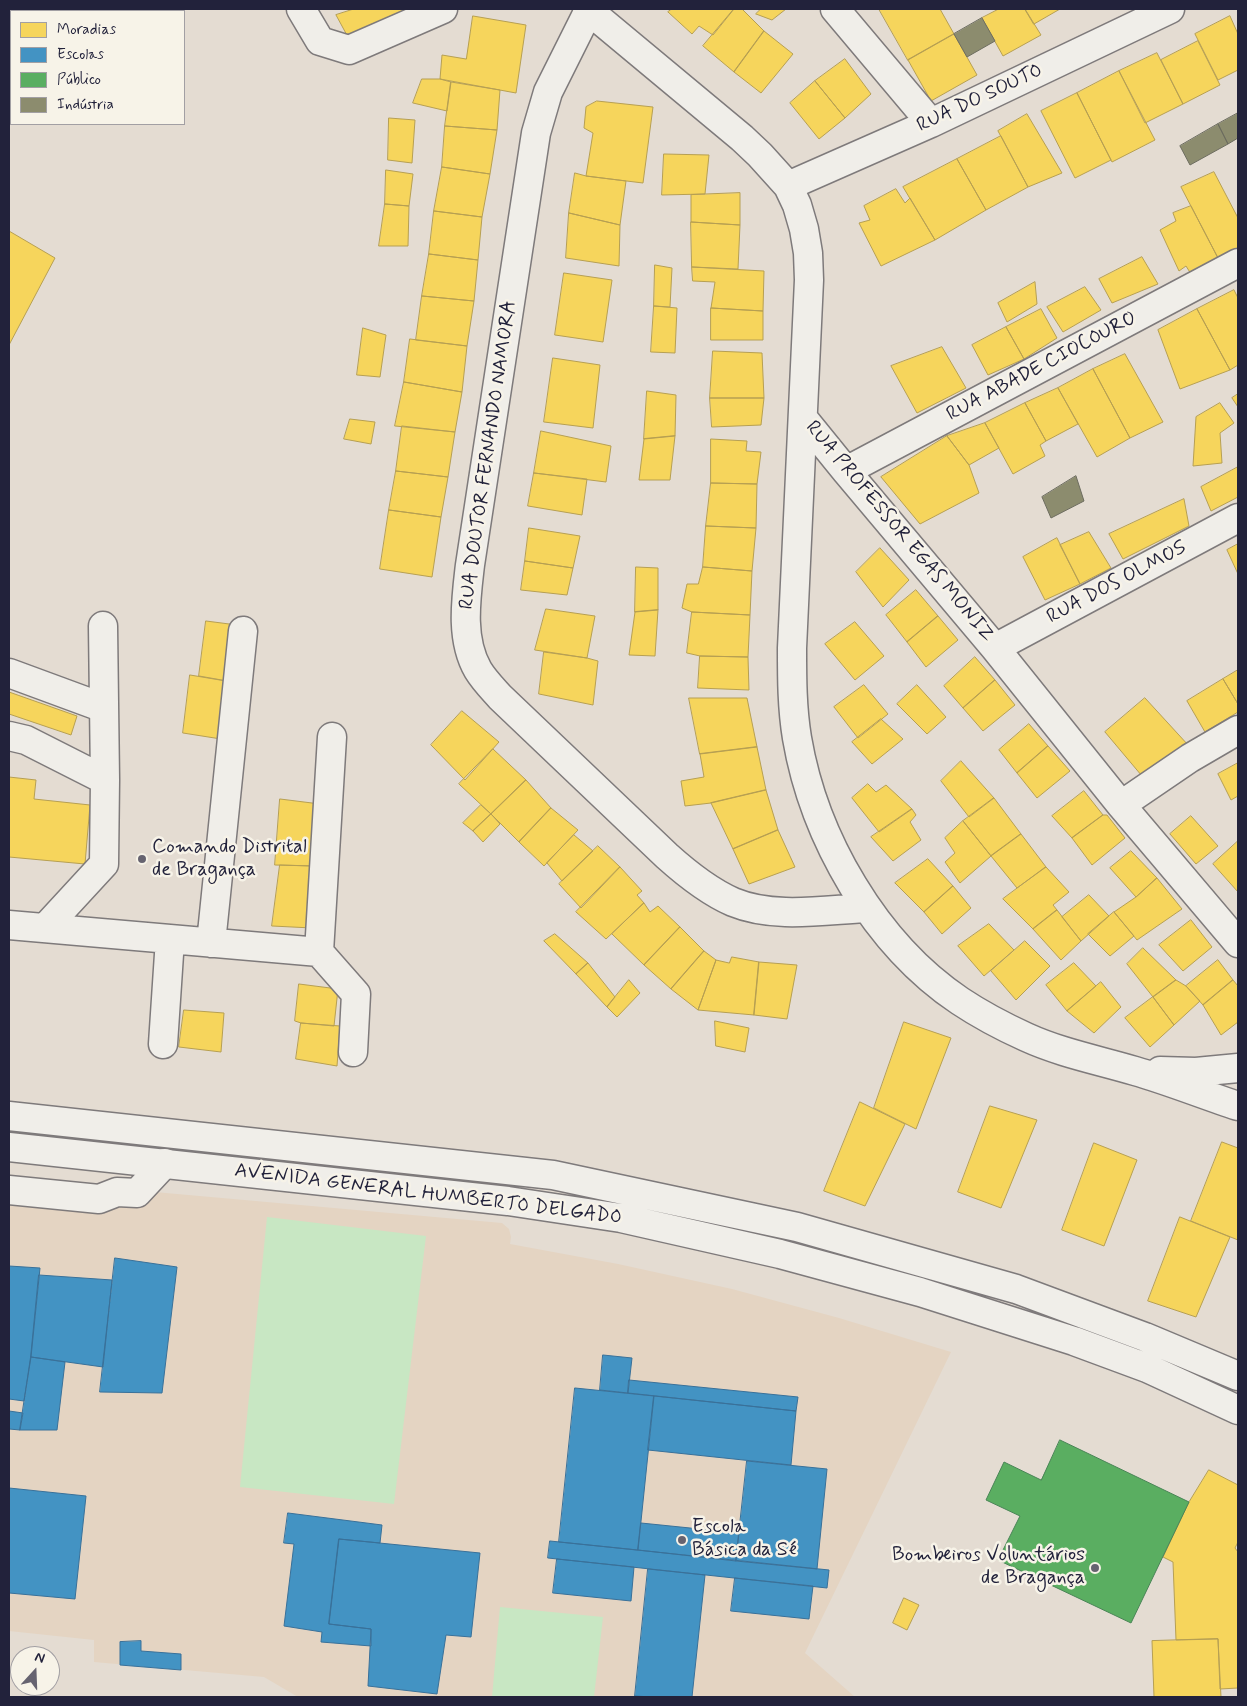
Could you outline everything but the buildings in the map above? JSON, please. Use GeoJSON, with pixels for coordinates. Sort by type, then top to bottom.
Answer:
{"type":"FeatureCollection","features":[{"type":"Feature","properties":{"kind":"street"},"geometry":{"type":"LineString","coordinates":[[301,9],[320,41],[349,50],[443,9]]}},
{"type":"Feature","properties":{"kind":"street"},"geometry":{"type":"LineString","coordinates":[[834,9],[931,123]]}},
{"type":"Feature","properties":{"kind":"street","name":"RUA DO SOUTO"},"geometry":{"type":"LineString","coordinates":[[788,186],[931,123],[1170,9]]}},
{"type":"Feature","properties":{"kind":"street","name":"RUA PROFESSOR EGAS MONIZ"},"geometry":{"type":"LineString","coordinates":[[588,10],[742,138],[788,186],[797,205],[808,253],[809,280],[803,418],[995,648],[1121,805],[1238,942]]}},
{"type":"Feature","properties":{"kind":"street","name":"RUA DOUTOR FERNANDO NAMORA"},"geometry":{"type":"LineString","coordinates":[[588,10],[548,92],[536,133],[470,565],[466,632],[470,651],[477,668],[500,698],[667,856],[712,891],[734,902],[761,909],[788,911],[866,908]]}},
{"type":"Feature","properties":{"kind":"street","name":"RUA ABADE CIOCOURO"},"geometry":{"type":"LineString","coordinates":[[846,471],[1238,263]]}},
{"type":"Feature","properties":{"kind":"street"},"geometry":{"type":"LineString","coordinates":[[803,418],[792,648],[797,738],[812,798],[823,826],[848,878],[866,908],[918,967],[959,1001],[981,1014],[1028,1038],[1074,1054],[1136,1071],[1238,1106]]}},
{"type":"Feature","properties":{"kind":"street","name":"RUA DOS OLMOS"},"geometry":{"type":"LineString","coordinates":[[995,648],[1238,518]]}},
{"type":"Feature","properties":{"kind":"street"},"geometry":{"type":"LineString","coordinates":[[46,928],[104,864],[103,626]]}},
{"type":"Feature","properties":{"kind":"street"},"geometry":{"type":"LineString","coordinates":[[211,943],[243,631]]}},
{"type":"Feature","properties":{"kind":"street"},"geometry":{"type":"LineString","coordinates":[[9,673],[104,708]]}},
{"type":"Feature","properties":{"kind":"street"},"geometry":{"type":"LineString","coordinates":[[1121,805],[1190,758],[1238,730]]}},
{"type":"Feature","properties":{"kind":"street"},"geometry":{"type":"LineString","coordinates":[[9,736],[26,740],[105,780]]}},
{"type":"Feature","properties":{"kind":"street"},"geometry":{"type":"LineString","coordinates":[[319,952],[332,737]]}},
{"type":"Feature","properties":{"kind":"street"},"geometry":{"type":"LineString","coordinates":[[9,925],[319,952],[356,994],[353,1052]]}},
{"type":"Feature","properties":{"kind":"street"},"geometry":{"type":"LineString","coordinates":[[163,1044],[170,939]]}},
{"type":"Feature","properties":{"kind":"street"},"geometry":{"type":"LineString","coordinates":[[1136,1071],[1196,1072],[1238,1068]]}},
{"type":"Feature","properties":{"kind":"street","name":"AVENIDA GENERAL HUMBERTO DELGADO"},"geometry":{"type":"LineString","coordinates":[[9,1116],[553,1175],[797,1227],[1016,1289],[1232,1369]]}},
{"type":"Feature","properties":{"kind":"street","name":"AVENIDA GENERAL HUMBERTO DELGADO"},"geometry":{"type":"LineString","coordinates":[[9,1147],[508,1201],[621,1218],[780,1254],[920,1292],[1074,1341],[1147,1368],[1237,1410]]}},
{"type":"Feature","properties":{"kind":"street"},"geometry":{"type":"LineString","coordinates":[[9,1190],[99,1199],[117,1192],[137,1193],[165,1163]]}},
{"type":"Feature","properties":{"kind":"shaded area"},"geometry":{"type":"Polygon","coordinates":[[[9,1179],[502,1223],[509,1229],[510,1244],[618,1264],[732,1289],[839,1318],[951,1352],[805,1653],[855,1697],[298,1697],[264,1677],[94,1662],[94,1640],[9,1631],[9,1179]]]}},
{"type":"Feature","properties":{"kind":"green space"},"geometry":{"type":"Polygon","coordinates":[[[267,1217],[426,1236],[394,1504],[240,1487],[267,1217]]]}},
{"type":"Feature","properties":{"kind":"green space"},"geometry":{"type":"Polygon","coordinates":[[[500,1607],[603,1617],[594,1697],[492,1697],[500,1607]]]}},
{"type":"Feature","properties":{"kind":"place","name":"Comando Distrital de Bragança"},"geometry":{"type":"Point","coordinates":[142,859]}},
{"type":"Feature","properties":{"kind":"place","name":"Escola Básica da Sé"},"geometry":{"type":"Point","coordinates":[682,1540]}},
{"type":"Feature","properties":{"kind":"place","name":"Bombeiros Voluntários de Bragança"},"geometry":{"type":"Point","coordinates":[1095,1568]}}]}
